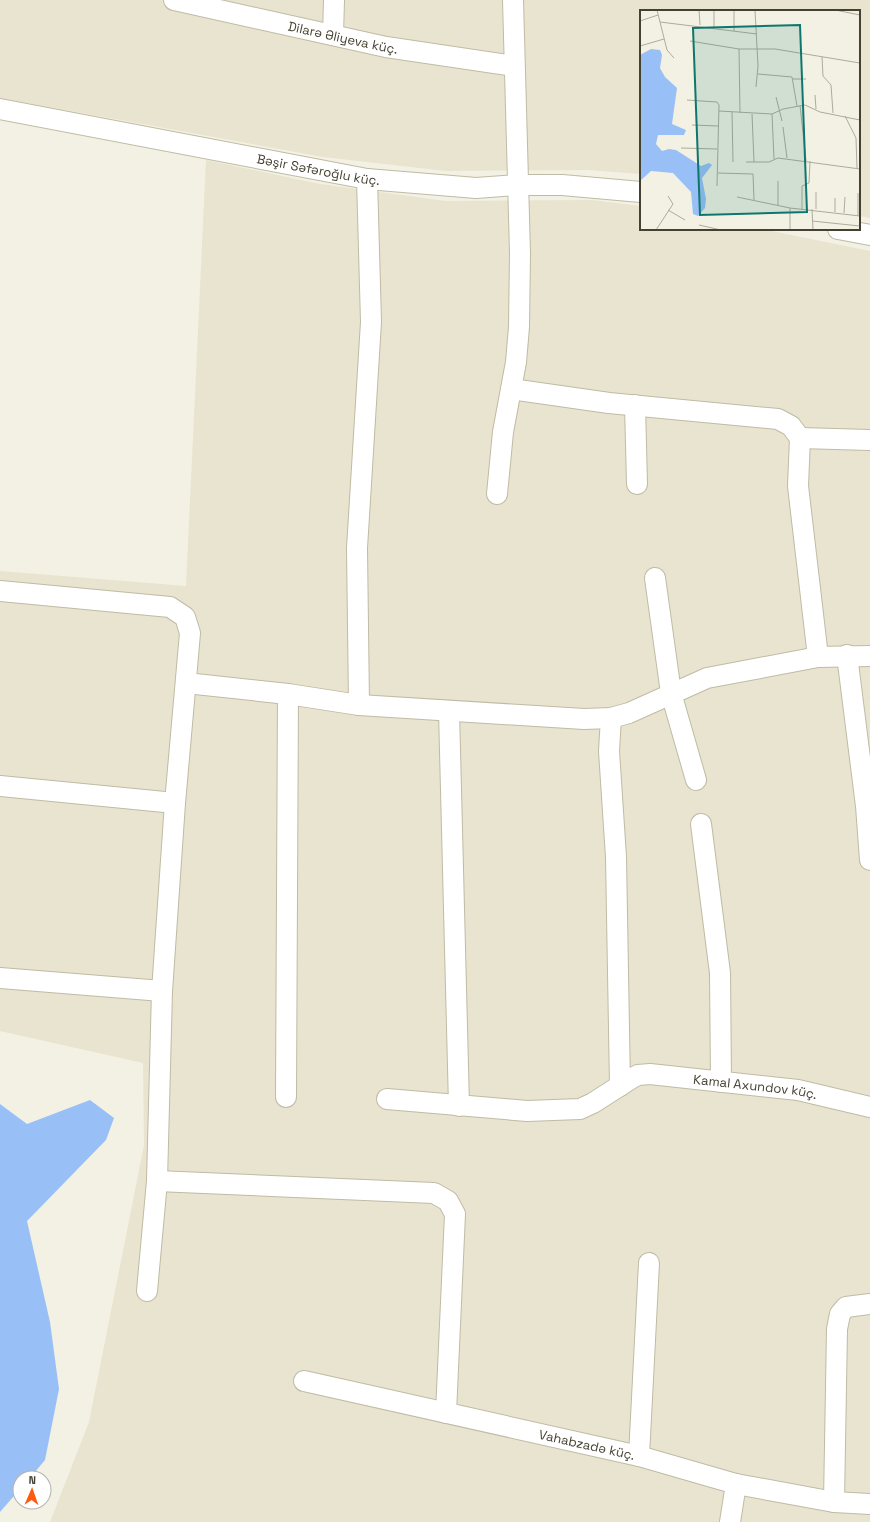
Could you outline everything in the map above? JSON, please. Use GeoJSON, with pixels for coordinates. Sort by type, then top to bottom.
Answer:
{"type":"FeatureCollection","features":[{"type":"Feature","properties":{"kind":"street","name":"Dilarə Əliyeva küç."},"geometry":{"type":"LineString","coordinates":[[174,0],[386,46],[514,66]]}},
{"type":"Feature","properties":{"kind":"street"},"geometry":{"type":"LineString","coordinates":[[333,35],[334,0]]}},
{"type":"Feature","properties":{"kind":"street"},"geometry":{"type":"LineString","coordinates":[[497,494],[503,432],[511,389],[519,327],[520,253],[513,0]]}},
{"type":"Feature","properties":{"kind":"street","name":"Bəşir Səfəroğlu küç."},"geometry":{"type":"LineString","coordinates":[[0,109],[367,179],[476,188],[518,185],[562,185],[640,192]]}},
{"type":"Feature","properties":{"kind":"street"},"geometry":{"type":"LineString","coordinates":[[359,705],[358,548],[371,322],[367,179]]}},
{"type":"Feature","properties":{"kind":"street"},"geometry":{"type":"LineString","coordinates":[[843,230],[870,235]]}},
{"type":"Feature","properties":{"kind":"street"},"geometry":{"type":"LineString","coordinates":[[511,389],[635,406],[778,419],[791,426],[800,438],[798,486],[818,657]]}},
{"type":"Feature","properties":{"kind":"street"},"geometry":{"type":"LineString","coordinates":[[635,406],[637,484]]}},
{"type":"Feature","properties":{"kind":"street"},"geometry":{"type":"LineString","coordinates":[[800,438],[870,440]]}},
{"type":"Feature","properties":{"kind":"street"},"geometry":{"type":"LineString","coordinates":[[655,578],[670,693],[696,780]]}},
{"type":"Feature","properties":{"kind":"street"},"geometry":{"type":"LineString","coordinates":[[0,591],[170,607],[185,617],[190,633],[175,803],[162,991],[157,1181],[146,1291]]}},
{"type":"Feature","properties":{"kind":"street"},"geometry":{"type":"LineString","coordinates":[[848,655],[866,806],[870,860]]}},
{"type":"Feature","properties":{"kind":"street"},"geometry":{"type":"LineString","coordinates":[[186,683],[288,694],[359,705],[584,719],[611,718],[629,713],[670,693],[707,678],[818,657],[848,655],[870,656]]}},
{"type":"Feature","properties":{"kind":"street"},"geometry":{"type":"LineString","coordinates":[[286,1096],[288,694]]}},
{"type":"Feature","properties":{"kind":"street"},"geometry":{"type":"LineString","coordinates":[[449,711],[459,1106]]}},
{"type":"Feature","properties":{"kind":"street"},"geometry":{"type":"LineString","coordinates":[[387,1099],[527,1111],[580,1109],[593,1103],[620,1086],[616,857],[609,751],[611,718]]}},
{"type":"Feature","properties":{"kind":"street"},"geometry":{"type":"LineString","coordinates":[[0,786],[175,803]]}},
{"type":"Feature","properties":{"kind":"street"},"geometry":{"type":"LineString","coordinates":[[700,824],[720,973],[721,1082]]}},
{"type":"Feature","properties":{"kind":"street"},"geometry":{"type":"LineString","coordinates":[[0,978],[162,991]]}},
{"type":"Feature","properties":{"kind":"street","name":"Kamal Axundov küç."},"geometry":{"type":"LineString","coordinates":[[620,1086],[638,1075],[650,1074],[798,1090],[870,1107]]}},
{"type":"Feature","properties":{"kind":"street"},"geometry":{"type":"LineString","coordinates":[[157,1181],[434,1193],[448,1201],[455,1214],[446,1413]]}},
{"type":"Feature","properties":{"kind":"street"},"geometry":{"type":"LineString","coordinates":[[639,1456],[648,1263]]}},
{"type":"Feature","properties":{"kind":"street"},"geometry":{"type":"LineString","coordinates":[[834,1502],[837,1329],[840,1314],[846,1307],[870,1304]]}},
{"type":"Feature","properties":{"kind":"street","name":"Vahabzadə küç."},"geometry":{"type":"LineString","coordinates":[[304,1381],[639,1456],[736,1484],[834,1502],[870,1504]]}},
{"type":"Feature","properties":{"kind":"street"},"geometry":{"type":"LineString","coordinates":[[730,1522],[736,1484]]}},
{"type":"Feature","properties":{"kind":"shaded area"},"geometry":{"type":"Polygon","coordinates":[[[0,0],[870,0],[870,218],[860,216],[860,10],[640,10],[640,174],[588,170],[446,171],[323,157],[0,98],[0,0]]]}},
{"type":"Feature","properties":{"kind":"shaded area"},"geometry":{"type":"Polygon","coordinates":[[[206,160],[320,184],[446,201],[592,200],[640,206],[640,230],[767,230],[870,251],[870,1522],[50,1522],[89,1422],[144,1145],[143,1063],[0,1031],[0,571],[186,586],[206,160]]]}},
{"type":"Feature","properties":{"kind":"water"},"geometry":{"type":"Polygon","coordinates":[[[90,1100],[114,1118],[106,1140],[27,1221],[50,1322],[59,1389],[45,1460],[37,1470],[12,1470],[12,1498],[0,1512],[0,1104],[27,1124],[90,1100]]]}}]}
